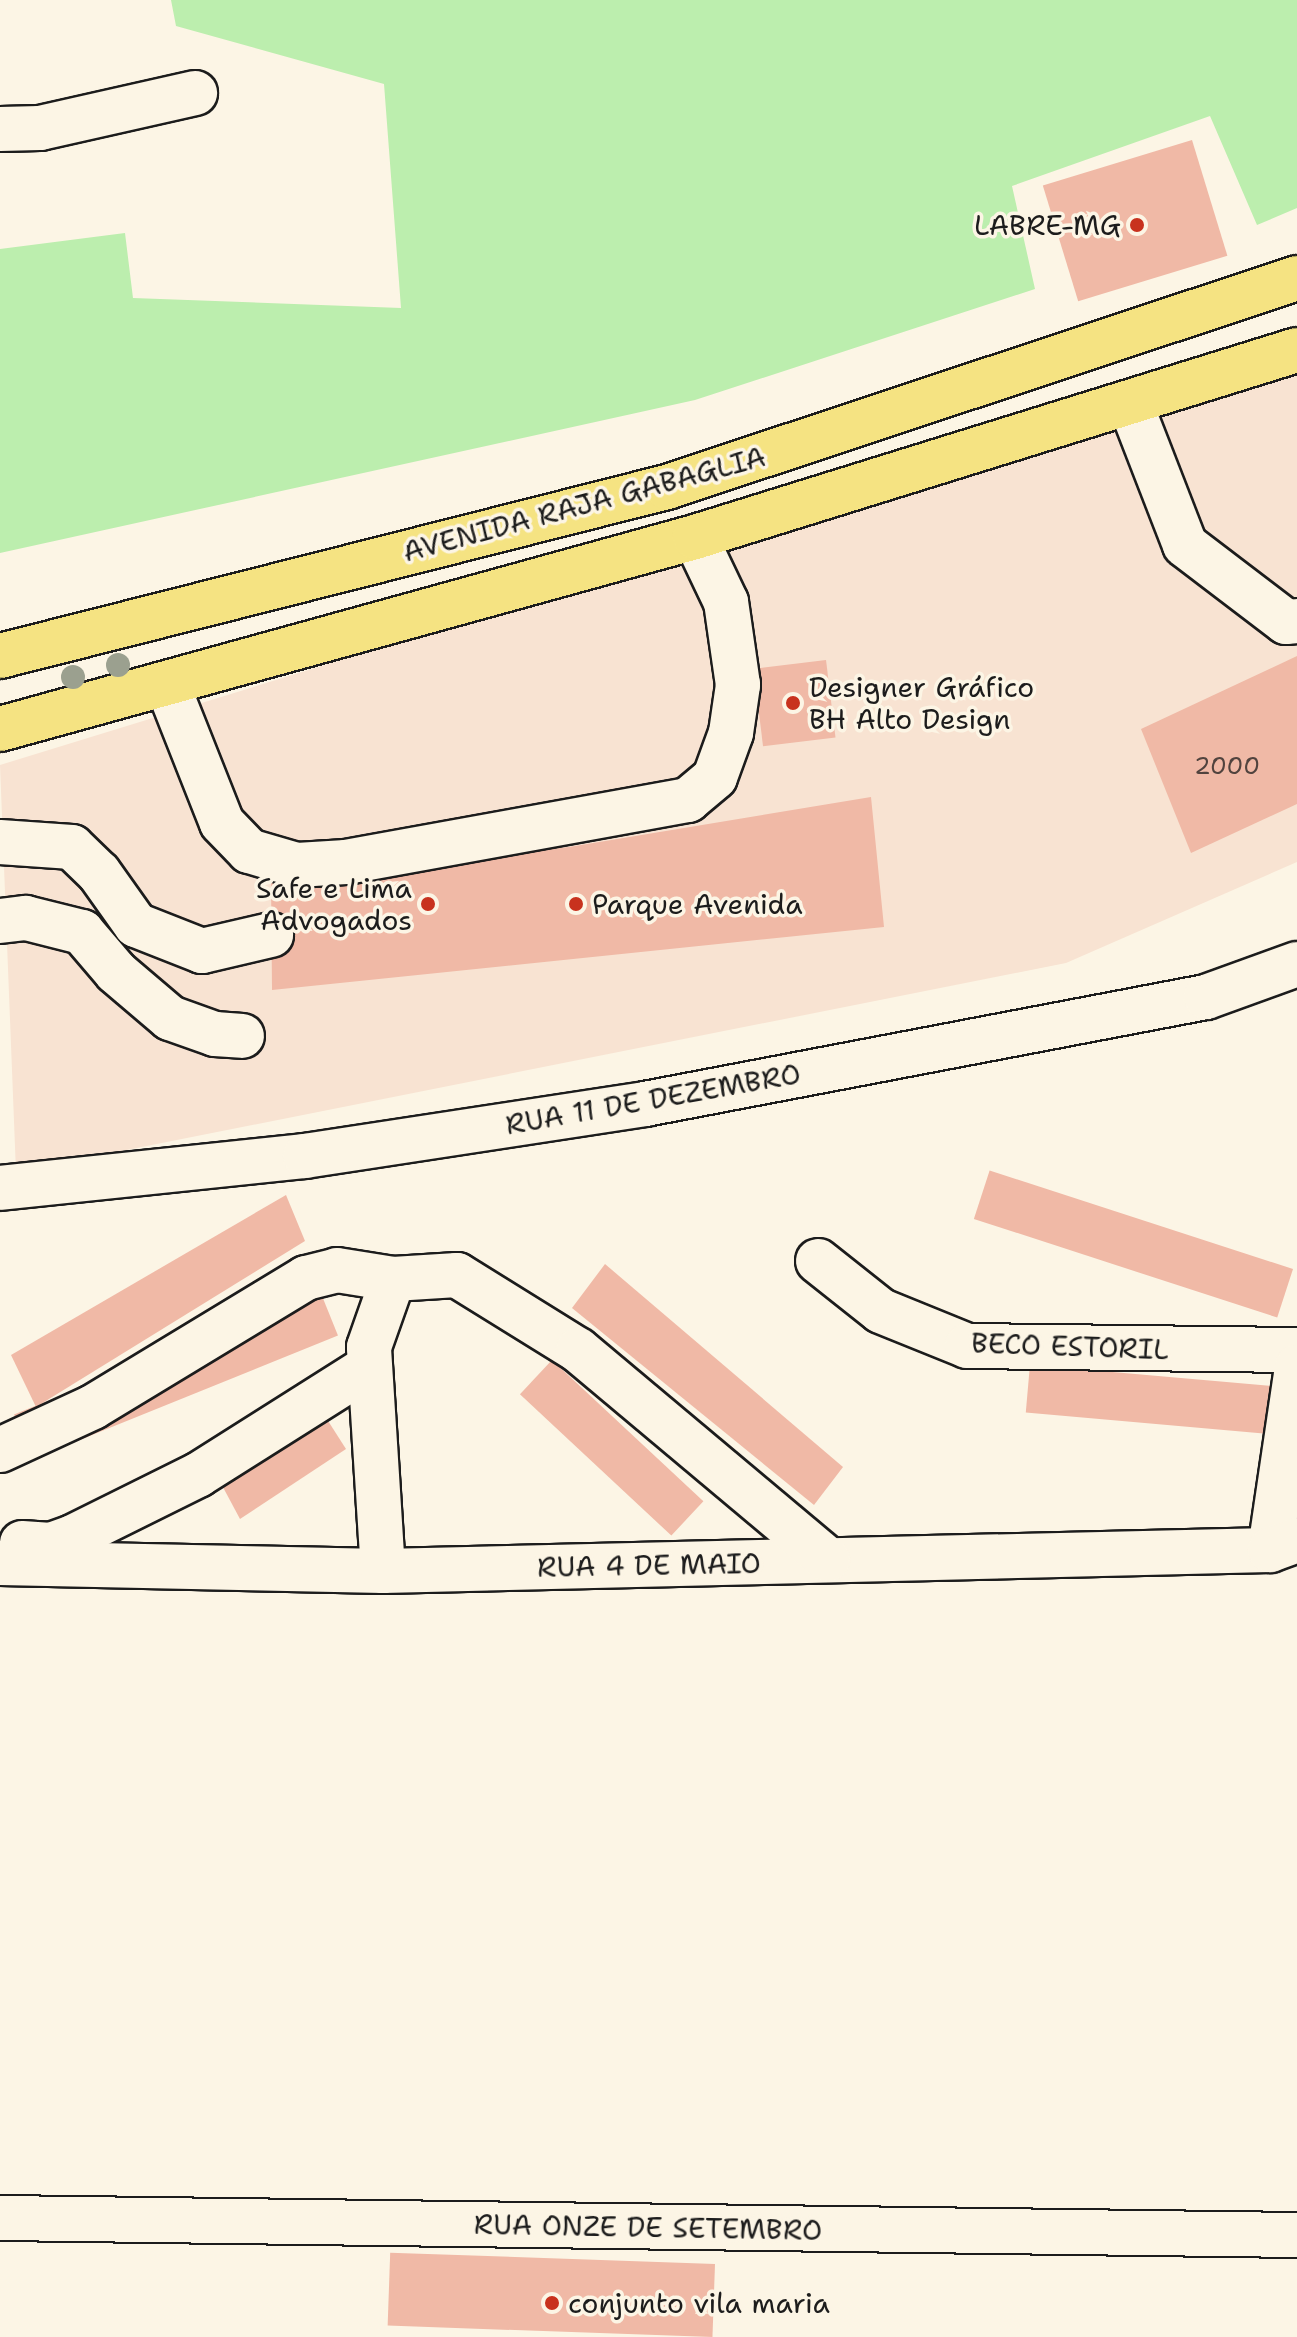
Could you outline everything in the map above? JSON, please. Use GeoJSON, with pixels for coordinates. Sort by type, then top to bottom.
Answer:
{"type":"FeatureCollection","features":[{"type":"Feature","properties":{"kind":"main road","name":"AVENIDA RAJA GABAGLIA"},"geometry":{"type":"LineString","coordinates":[[0,656],[667,487],[1297,278]]}},
{"type":"Feature","properties":{"kind":"main road","name":"AVENIDA RAJA GABAGLIA"},"geometry":{"type":"LineString","coordinates":[[0,729],[695,537],[1297,350]]}},
{"type":"Feature","properties":{"kind":"street"},"geometry":{"type":"LineString","coordinates":[[0,129],[40,128],[195,93]]}},
{"type":"Feature","properties":{"kind":"street"},"geometry":{"type":"LineString","coordinates":[[1130,403],[1185,545],[1286,622],[1297,621]]}},
{"type":"Feature","properties":{"kind":"street"},"geometry":{"type":"LineString","coordinates":[[167,684],[222,823],[249,851],[297,865],[346,862],[688,800],[715,777],[731,733],[738,685],[726,602],[695,537]]}},
{"type":"Feature","properties":{"kind":"street"},"geometry":{"type":"LineString","coordinates":[[0,842],[72,847],[99,873],[136,925],[202,951],[271,935]]}},
{"type":"Feature","properties":{"kind":"street"},"geometry":{"type":"LineString","coordinates":[[0,921],[26,918],[82,932],[116,972],[170,1018],[215,1034],[242,1036]]}},
{"type":"Feature","properties":{"kind":"street","name":"RUA 11 DE DEZEMBRO"},"geometry":{"type":"LineString","coordinates":[[0,1188],[305,1156],[645,1104],[1206,997],[1297,964]]}},
{"type":"Feature","properties":{"kind":"street","name":"BECO ESTORIL"},"geometry":{"type":"LineString","coordinates":[[818,1261],[881,1311],[967,1346],[1297,1350]]}},
{"type":"Feature","properties":{"kind":"street"},"geometry":{"type":"LineString","coordinates":[[0,1450],[93,1407],[306,1278],[337,1270],[393,1279],[457,1275],[578,1350],[828,1560]]}},
{"type":"Feature","properties":{"kind":"street"},"geometry":{"type":"LineString","coordinates":[[383,1571],[369,1347],[393,1279]]}},
{"type":"Feature","properties":{"kind":"street"},"geometry":{"type":"LineString","coordinates":[[0,1541],[51,1545],[73,1537],[198,1475],[369,1367]]}},
{"type":"Feature","properties":{"kind":"street"},"geometry":{"type":"LineString","coordinates":[[1284,1545],[1297,1367]]}},
{"type":"Feature","properties":{"kind":"street","name":"RUA 4 DE MAIO"},"geometry":{"type":"LineString","coordinates":[[0,1563],[383,1571],[1284,1545]]}},
{"type":"Feature","properties":{"kind":"street","name":"RUA ONZE DE SETEMBRO"},"geometry":{"type":"LineString","coordinates":[[0,2218],[1297,2235]]}},
{"type":"Feature","properties":{"kind":"shaded area"},"geometry":{"type":"Polygon","coordinates":[[[1297,366],[1297,862],[1066,963],[16,1172],[0,765],[1297,366]]]}},
{"type":"Feature","properties":{"kind":"green space"},"geometry":{"type":"Polygon","coordinates":[[[171,0],[1297,0],[1297,208],[1257,225],[1210,116],[1012,186],[1035,289],[695,400],[0,553],[0,249],[125,233],[133,298],[401,308],[384,84],[176,26],[171,0]]]}},
{"type":"Feature","properties":{"kind":"building","name":"LABRE-MG"},"geometry":{"type":"Polygon","coordinates":[[[1192,140],[1227,256],[1078,301],[1043,186],[1192,140]]]}},
{"type":"Feature","properties":{"kind":"building"},"geometry":{"type":"Polygon","coordinates":[[[1297,656],[1297,804],[1191,853],[1141,729],[1297,656]]]}},
{"type":"Feature","properties":{"kind":"building","name":"Designer Gráfico BH Alto Design"},"geometry":{"type":"Polygon","coordinates":[[[826,660],[836,737],[763,746],[754,669],[826,660]]]}},
{"type":"Feature","properties":{"kind":"building","name":"Parque Avenida"},"geometry":{"type":"Polygon","coordinates":[[[871,797],[884,927],[272,990],[271,881],[569,847],[871,797]]]}},
{"type":"Feature","properties":{"kind":"building"},"geometry":{"type":"Polygon","coordinates":[[[990,1170],[1293,1269],[1277,1318],[974,1219],[990,1170]]]}},
{"type":"Feature","properties":{"kind":"building"},"geometry":{"type":"Polygon","coordinates":[[[286,1195],[305,1241],[36,1407],[11,1355],[286,1195]]]}},
{"type":"Feature","properties":{"kind":"building"},"geometry":{"type":"Polygon","coordinates":[[[605,1264],[843,1467],[814,1505],[572,1308],[605,1264]]]}},
{"type":"Feature","properties":{"kind":"building"},"geometry":{"type":"Polygon","coordinates":[[[320,1291],[338,1336],[32,1459],[14,1415],[320,1291]]]}},
{"type":"Feature","properties":{"kind":"building"},"geometry":{"type":"Polygon","coordinates":[[[552,1360],[703,1501],[671,1536],[520,1394],[552,1360]]]}},
{"type":"Feature","properties":{"kind":"building"},"geometry":{"type":"Polygon","coordinates":[[[1030,1365],[1284,1387],[1280,1435],[1026,1413],[1030,1365]]]}},
{"type":"Feature","properties":{"kind":"building"},"geometry":{"type":"Polygon","coordinates":[[[323,1413],[346,1449],[240,1519],[217,1476],[323,1413]]]}},
{"type":"Feature","properties":{"kind":"building","name":"conjunto vila maria"},"geometry":{"type":"Polygon","coordinates":[[[390,2253],[715,2264],[712,2337],[388,2326],[390,2253]]]}},
{"type":"Feature","properties":{"kind":"place","name":"LABRE-MG"},"geometry":{"type":"Point","coordinates":[1137,225]}},
{"type":"Feature","properties":{"kind":"place","name":"Designer Gráfico BH Alto Design"},"geometry":{"type":"Point","coordinates":[793,703]}},
{"type":"Feature","properties":{"kind":"place","name":"Safe e Lima Advogados"},"geometry":{"type":"Point","coordinates":[428,904]}},
{"type":"Feature","properties":{"kind":"place","name":"Parque Avenida"},"geometry":{"type":"Point","coordinates":[576,904]}},
{"type":"Feature","properties":{"kind":"place","name":"conjunto vila maria"},"geometry":{"type":"Point","coordinates":[552,2303]}}]}
